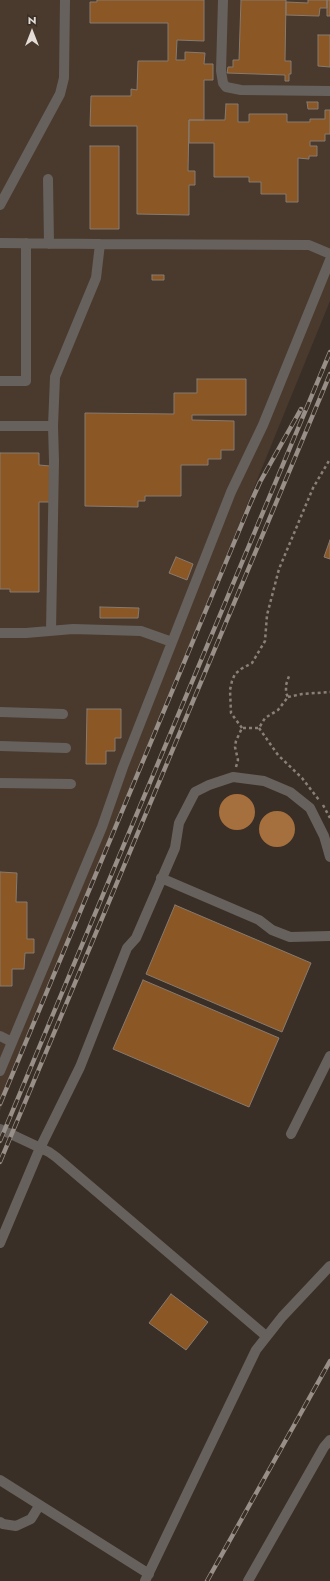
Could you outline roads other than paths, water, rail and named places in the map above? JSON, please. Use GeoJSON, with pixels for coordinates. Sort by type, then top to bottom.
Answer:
{"type":"FeatureCollection","features":[{"type":"Feature","properties":{"kind":"street"},"geometry":{"type":"LineString","coordinates":[[0,205],[60,94],[64,78],[65,0]]}},
{"type":"Feature","properties":{"kind":"street"},"geometry":{"type":"LineString","coordinates":[[223,0],[221,71],[223,83],[226,87],[242,90],[330,91]]}},
{"type":"Feature","properties":{"kind":"street"},"geometry":{"type":"LineString","coordinates":[[48,179],[49,244]]}},
{"type":"Feature","properties":{"kind":"street"},"geometry":{"type":"LineString","coordinates":[[0,243],[309,245],[330,254]]}},
{"type":"Feature","properties":{"kind":"street"},"geometry":{"type":"LineString","coordinates":[[0,381],[26,381],[26,243]]}},
{"type":"Feature","properties":{"kind":"street"},"geometry":{"type":"LineString","coordinates":[[51,631],[54,461],[53,426],[55,378],[96,278],[100,244]]}},
{"type":"Feature","properties":{"kind":"street"},"geometry":{"type":"LineString","coordinates":[[0,1071],[102,827],[123,767],[231,492],[263,425],[330,260]]}},
{"type":"Feature","properties":{"kind":"street"},"geometry":{"type":"LineString","coordinates":[[0,426],[53,426]]}},
{"type":"Feature","properties":{"kind":"street"},"geometry":{"type":"LineString","coordinates":[[0,633],[26,633],[73,629],[141,631],[172,642]]}},
{"type":"Feature","properties":{"kind":"street"},"geometry":{"type":"LineString","coordinates":[[0,712],[63,714]]}},
{"type":"Feature","properties":{"kind":"street"},"geometry":{"type":"LineString","coordinates":[[0,746],[66,748]]}},
{"type":"Feature","properties":{"kind":"street"},"geometry":{"type":"LineString","coordinates":[[0,1243],[40,1148],[80,1067],[128,948],[136,938],[174,848],[180,823],[195,792],[209,784],[233,777],[264,781],[290,792],[310,808],[324,836],[330,857]]}},
{"type":"Feature","properties":{"kind":"street"},"geometry":{"type":"LineString","coordinates":[[0,783],[70,784]]}},
{"type":"Feature","properties":{"kind":"street"},"geometry":{"type":"LineString","coordinates":[[161,878],[259,920],[272,930],[290,937],[330,936]]}},
{"type":"Feature","properties":{"kind":"street"},"geometry":{"type":"LineString","coordinates":[[0,1036],[12,1042]]}},
{"type":"Feature","properties":{"kind":"street"},"geometry":{"type":"LineString","coordinates":[[291,1134],[330,1056]]}},
{"type":"Feature","properties":{"kind":"street"},"geometry":{"type":"LineString","coordinates":[[0,1129],[56,1157],[266,1336]]}},
{"type":"Feature","properties":{"kind":"street"},"geometry":{"type":"LineString","coordinates":[[0,1480],[147,1577],[256,1350],[266,1336],[330,1266]]}},
{"type":"Feature","properties":{"kind":"street"},"geometry":{"type":"LineString","coordinates":[[248,1581],[324,1447],[330,1440]]}},
{"type":"Feature","properties":{"kind":"street"},"geometry":{"type":"LineString","coordinates":[[0,1522],[3,1524],[16,1526],[31,1519],[39,1506]]}},
{"type":"Feature","properties":{"kind":"railway"},"geometry":{"type":"LineString","coordinates":[[0,1141],[330,352]]}},
{"type":"Feature","properties":{"kind":"railway"},"geometry":{"type":"LineString","coordinates":[[0,1162],[330,374]]}},
{"type":"Feature","properties":{"kind":"railway"},"geometry":{"type":"LineString","coordinates":[[0,1104],[251,502],[260,482],[301,409]]}},
{"type":"Feature","properties":{"kind":"railway"},"geometry":{"type":"LineString","coordinates":[[207,1581],[330,1361]]}}]}
